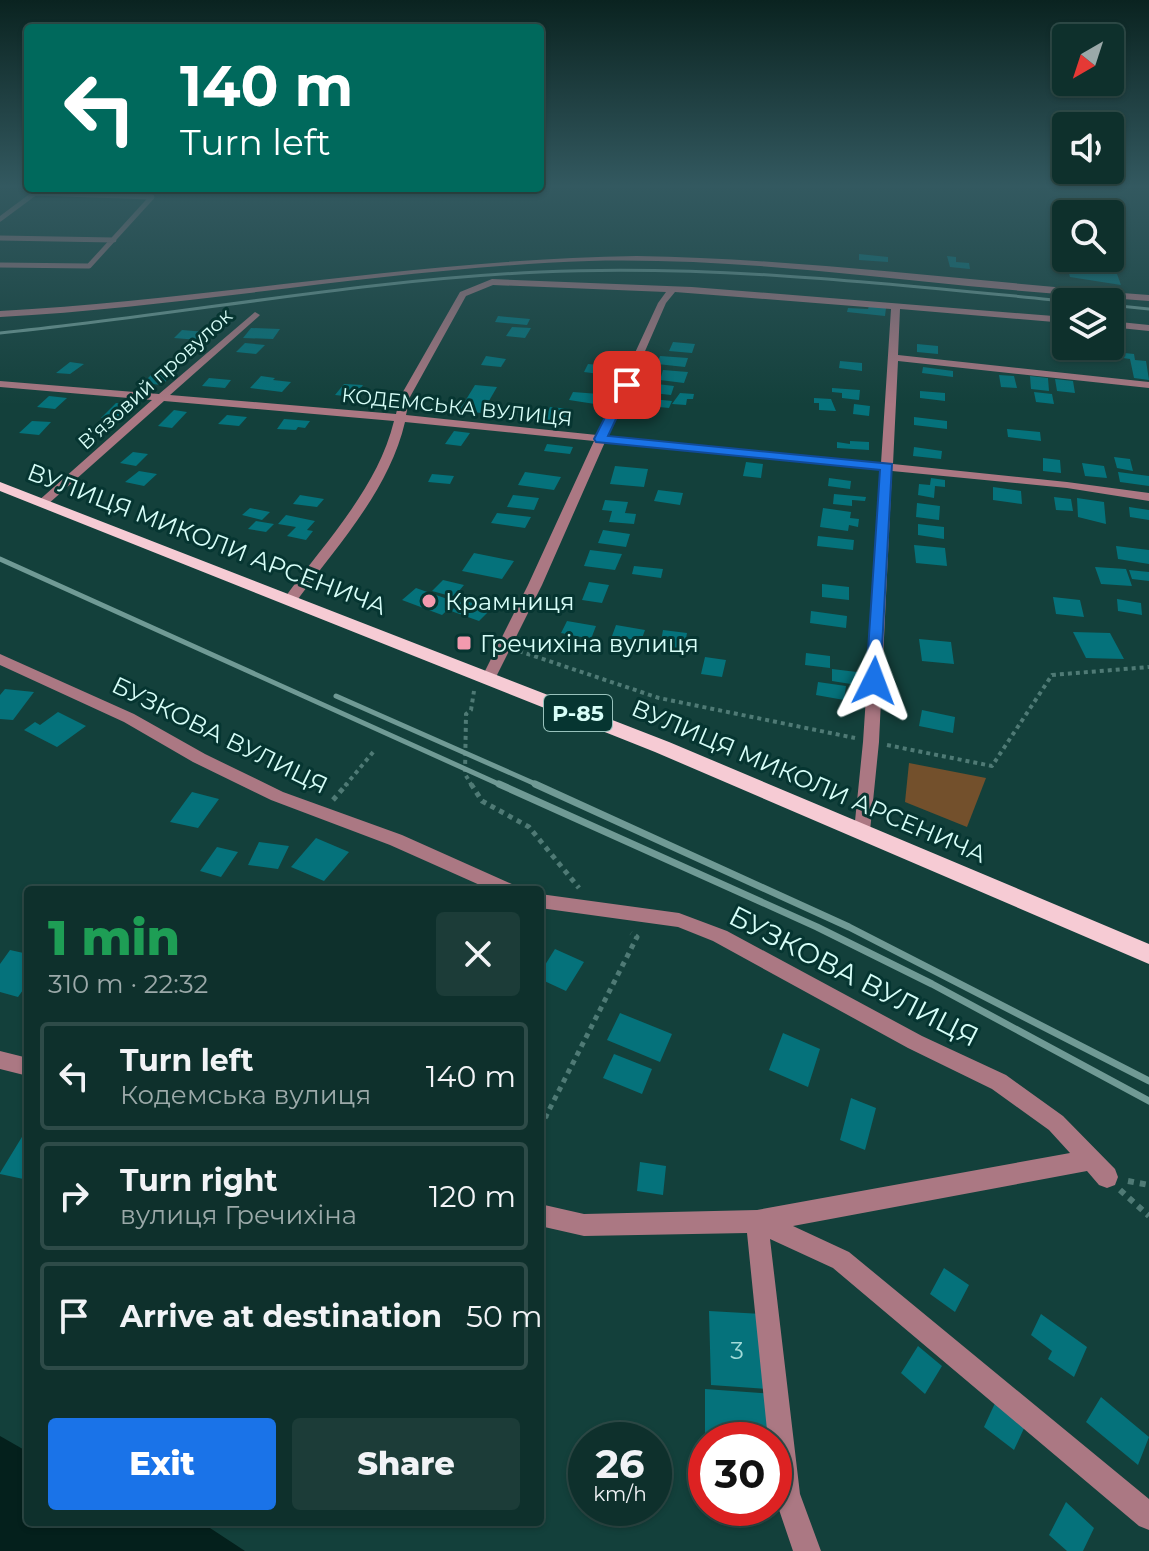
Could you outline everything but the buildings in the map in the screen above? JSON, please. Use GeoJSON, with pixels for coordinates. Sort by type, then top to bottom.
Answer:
{"type":"FeatureCollection","features":[{"type":"Feature","properties":{"kind":"main road","name":"ВУЛИЦЯ МИКОЛИ АРСЕНИЧА"},"geometry":{"type":"LineString","coordinates":[[0,486],[489,677],[1149,954]]}},
{"type":"Feature","properties":{"kind":"street"},"geometry":{"type":"LineString","coordinates":[[0,314],[109,307],[461,266],[576,260]]}},
{"type":"Feature","properties":{"kind":"street"},"geometry":{"type":"LineString","coordinates":[[737,260],[1149,298]]}},
{"type":"Feature","properties":{"kind":"street"},"geometry":{"type":"LineString","coordinates":[[290,600],[363,503],[394,444],[405,397],[463,294],[470,288],[492,282],[534,281],[1052,319]]}},
{"type":"Feature","properties":{"kind":"street"},"geometry":{"type":"LineString","coordinates":[[489,677],[535,585],[662,303],[673,289]]}},
{"type":"Feature","properties":{"kind":"street"},"geometry":{"type":"LineString","coordinates":[[862,831],[871,742],[896,358],[896,307]]}},
{"type":"Feature","properties":{"kind":"street","name":"Вʼязовий провулок"},"geometry":{"type":"LineString","coordinates":[[43,502],[255,315]]}},
{"type":"Feature","properties":{"kind":"street"},"geometry":{"type":"LineString","coordinates":[[1124,325],[1149,328]]}},
{"type":"Feature","properties":{"kind":"street"},"geometry":{"type":"LineString","coordinates":[[896,358],[1149,385]]}},
{"type":"Feature","properties":{"kind":"street","name":"КОДЕМСЬКА ВУЛИЦЯ"},"geometry":{"type":"LineString","coordinates":[[0,384],[400,418],[1149,497]]}},
{"type":"Feature","properties":{"kind":"street","name":"БУЗКОВА ВУЛИЦЯ"},"geometry":{"type":"LineString","coordinates":[[0,659],[129,718],[199,758],[322,814],[396,840],[499,886]]}},
{"type":"Feature","properties":{"kind":"street","name":"БУЗКОВА ВУЛИЦЯ"},"geometry":{"type":"LineString","coordinates":[[544,902],[679,920],[720,936],[915,1042],[999,1082],[1056,1123],[1107,1177]]}},
{"type":"Feature","properties":{"kind":"street"},"geometry":{"type":"LineString","coordinates":[[0,1060],[24,1066]]}},
{"type":"Feature","properties":{"kind":"street"},"geometry":{"type":"LineString","coordinates":[[544,1216],[584,1225],[757,1221],[1091,1160]]}},
{"type":"Feature","properties":{"kind":"street"},"geometry":{"type":"LineString","coordinates":[[757,1221],[841,1260],[1149,1516]]}},
{"type":"Feature","properties":{"kind":"street"},"geometry":{"type":"LineString","coordinates":[[757,1221],[787,1494],[807,1551]]}},
{"type":"Feature","properties":{"kind":"lane"},"geometry":{"type":"LineString","coordinates":[[0,265],[89,266],[94,260]]}},
{"type":"Feature","properties":{"kind":"path"},"geometry":{"type":"LineString","coordinates":[[503,645],[566,669],[677,702],[807,725],[871,742],[992,766],[1052,675],[1149,667]]}},
{"type":"Feature","properties":{"kind":"path"},"geometry":{"type":"LineString","coordinates":[[322,814],[374,751]]}},
{"type":"Feature","properties":{"kind":"path"},"geometry":{"type":"LineString","coordinates":[[1107,1177],[1149,1216]]}},
{"type":"Feature","properties":{"kind":"shaded area"},"geometry":{"type":"Polygon","coordinates":[[[909,763],[986,778],[967,827],[905,802],[909,763]]]}},
{"type":"Feature","properties":{"kind":"water"},"geometry":{"type":"Polygon","coordinates":[[[0,1436],[24,1450],[24,1526],[205,1526],[245,1551],[0,1551],[0,1436]]]}},
{"type":"Feature","properties":{"kind":"railway"},"geometry":{"type":"LineString","coordinates":[[0,333],[405,282],[540,272],[741,273],[1052,300]]}},
{"type":"Feature","properties":{"kind":"railway"},"geometry":{"type":"LineString","coordinates":[[1124,306],[1149,309]]}},
{"type":"Feature","properties":{"kind":"railway"},"geometry":{"type":"LineString","coordinates":[[0,559],[503,786]]}},
{"type":"Feature","properties":{"kind":"railway"},"geometry":{"type":"LineString","coordinates":[[336,696],[540,786]]}},
{"type":"Feature","properties":{"kind":"railway"},"geometry":{"type":"LineString","coordinates":[[499,784],[817,927],[932,984],[1149,1101]]}},
{"type":"Feature","properties":{"kind":"railway"},"geometry":{"type":"LineString","coordinates":[[535,784],[849,927],[1149,1081]]}},
{"type":"Feature","properties":{"kind":"place","name":"Крамниця"},"geometry":{"type":"Point","coordinates":[429,601]}},
{"type":"Feature","properties":{"kind":"place","name":"Гречихіна вулиця"},"geometry":{"type":"Point","coordinates":[464,643]}},
{"type":"Feature","properties":{"kind":"route"},"geometry":{"type":"LineString","coordinates":[[627,385],[600,439],[887,467],[874,681]]}}]}
